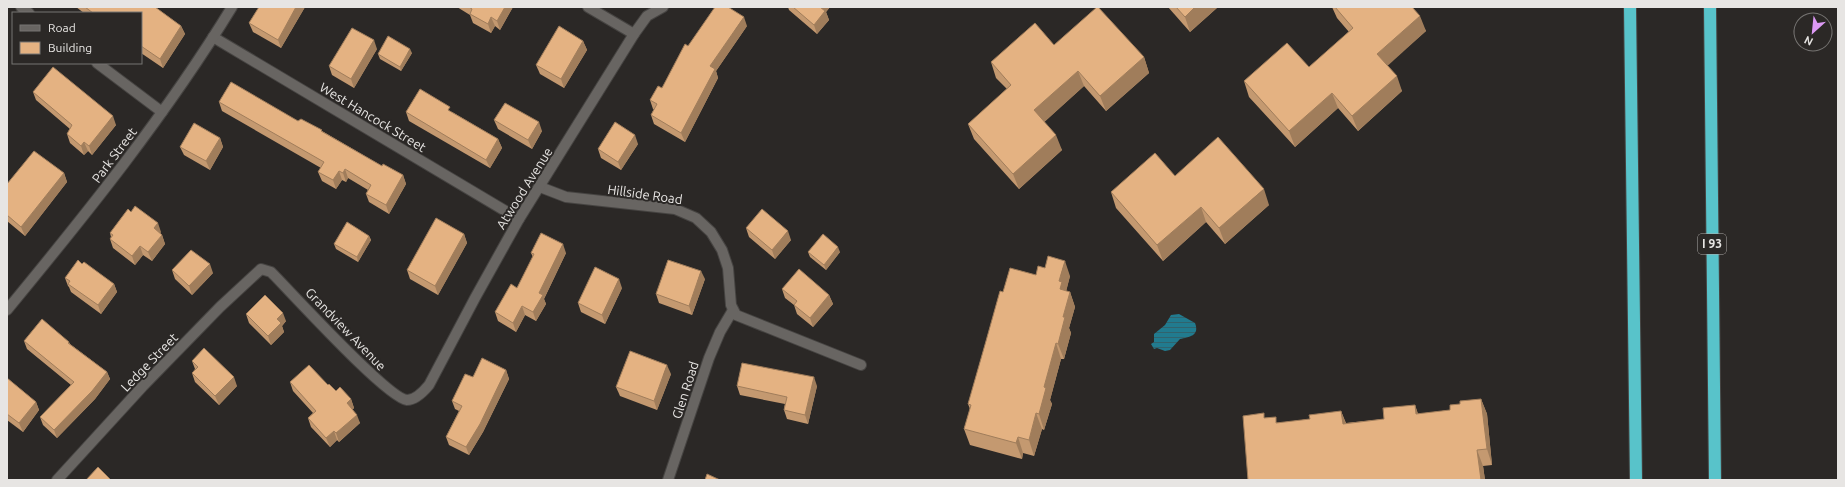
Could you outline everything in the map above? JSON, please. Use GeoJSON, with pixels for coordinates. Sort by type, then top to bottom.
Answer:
{"type":"FeatureCollection","features":[{"type":"Feature","properties":{"kind":"highway"},"geometry":{"type":"LineString","coordinates":[[1630,7],[1636,480]]}},
{"type":"Feature","properties":{"kind":"highway","name":"I 93"},"geometry":{"type":"LineString","coordinates":[[1710,7],[1715,480]]}},
{"type":"Feature","properties":{"kind":"street","name":"Park Street"},"geometry":{"type":"LineString","coordinates":[[7,310],[88,211],[162,112],[232,7]]}},
{"type":"Feature","properties":{"kind":"street"},"geometry":{"type":"LineString","coordinates":[[588,7],[634,34]]}},
{"type":"Feature","properties":{"kind":"street","name":"Atwood Avenue"},"geometry":{"type":"LineString","coordinates":[[412,399],[421,394],[429,385],[474,298],[519,219],[634,34],[647,16],[663,7]]}},
{"type":"Feature","properties":{"kind":"street","name":"West Hancock Street"},"geometry":{"type":"LineString","coordinates":[[213,37],[519,219]]}},
{"type":"Feature","properties":{"kind":"street"},"geometry":{"type":"LineString","coordinates":[[98,64],[162,112]]}},
{"type":"Feature","properties":{"kind":"street","name":"Hillside Road"},"geometry":{"type":"LineString","coordinates":[[540,187],[566,197],[675,209],[696,218],[711,232],[722,250],[728,268],[730,300],[733,310]]}},
{"type":"Feature","properties":{"kind":"street","name":"Grandview Avenue"},"geometry":{"type":"LineString","coordinates":[[265,269],[271,272],[378,380],[400,398],[412,399]]}},
{"type":"Feature","properties":{"kind":"street","name":"Ledge Street"},"geometry":{"type":"LineString","coordinates":[[57,480],[143,386],[220,307],[257,271],[265,269]]}},
{"type":"Feature","properties":{"kind":"street"},"geometry":{"type":"LineString","coordinates":[[733,310],[742,318],[861,365]]}},
{"type":"Feature","properties":{"kind":"street","name":"Glen Road"},"geometry":{"type":"LineString","coordinates":[[668,480],[709,358],[733,310]]}},
{"type":"Feature","properties":{"kind":"water"},"geometry":{"type":"Polygon","coordinates":[[[1179,314],[1195,323],[1195,333],[1180,339],[1170,350],[1165,351],[1157,348],[1154,349],[1151,344],[1154,342],[1154,334],[1165,325],[1171,315],[1179,314]]]}},
{"type":"Feature","properties":{"kind":"building"},"geometry":{"type":"Polygon","coordinates":[[[85,7],[155,7],[181,26],[160,59],[142,47],[142,12],[92,12],[85,7]]]}},
{"type":"Feature","properties":{"kind":"building"},"geometry":{"type":"Polygon","coordinates":[[[259,7],[296,7],[278,40],[249,23],[259,7]]]}},
{"type":"Feature","properties":{"kind":"building"},"geometry":{"type":"Polygon","coordinates":[[[469,7],[505,7],[497,21],[491,17],[488,24],[470,14],[472,9],[469,7]]]}},
{"type":"Feature","properties":{"kind":"building"},"geometry":{"type":"Polygon","coordinates":[[[715,7],[728,7],[744,17],[710,66],[715,69],[681,133],[651,115],[657,104],[650,100],[658,86],[662,88],[685,44],[688,46],[715,7]]]}},
{"type":"Feature","properties":{"kind":"building"},"geometry":{"type":"Polygon","coordinates":[[[793,7],[820,7],[825,11],[814,25],[793,7]]]}},
{"type":"Feature","properties":{"kind":"building"},"geometry":{"type":"Polygon","coordinates":[[[1097,7],[1144,57],[1100,96],[1078,71],[1034,110],[1056,135],[1013,174],[968,124],[1011,85],[991,62],[1035,23],[1054,45],[1097,7]]]}},
{"type":"Feature","properties":{"kind":"building"},"geometry":{"type":"Polygon","coordinates":[[[1176,7],[1195,7],[1185,17],[1176,7]]]}},
{"type":"Feature","properties":{"kind":"building"},"geometry":{"type":"Polygon","coordinates":[[[1335,7],[1412,7],[1420,16],[1377,54],[1397,76],[1352,116],[1332,93],[1289,131],[1244,81],[1287,43],[1309,67],[1353,28],[1335,7]]]}},
{"type":"Feature","properties":{"kind":"building"},"geometry":{"type":"Polygon","coordinates":[[[559,26],[583,41],[561,79],[536,65],[559,26]]]}},
{"type":"Feature","properties":{"kind":"building"},"geometry":{"type":"Polygon","coordinates":[[[352,28],[374,40],[351,79],[329,66],[352,28]]]}},
{"type":"Feature","properties":{"kind":"building"},"geometry":{"type":"Polygon","coordinates":[[[388,36],[410,49],[400,67],[378,54],[388,36]]]}},
{"type":"Feature","properties":{"kind":"building"},"geometry":{"type":"Polygon","coordinates":[[[53,67],[113,116],[89,146],[84,142],[81,146],[67,134],[72,125],[33,92],[53,67]]]}},
{"type":"Feature","properties":{"kind":"building"},"geometry":{"type":"Polygon","coordinates":[[[231,82],[298,121],[301,119],[382,166],[383,164],[403,175],[386,205],[366,194],[371,185],[345,169],[343,173],[339,171],[333,180],[318,172],[324,162],[219,102],[231,82]]]}},
{"type":"Feature","properties":{"kind":"building"},"geometry":{"type":"Polygon","coordinates":[[[420,89],[450,107],[448,110],[498,139],[486,160],[406,112],[420,89]]]}},
{"type":"Feature","properties":{"kind":"building"},"geometry":{"type":"Polygon","coordinates":[[[505,103],[539,122],[528,140],[494,120],[505,103]]]}},
{"type":"Feature","properties":{"kind":"building"},"geometry":{"type":"Polygon","coordinates":[[[615,122],[635,135],[618,162],[598,149],[615,122]]]}},
{"type":"Feature","properties":{"kind":"building"},"geometry":{"type":"Polygon","coordinates":[[[194,123],[220,138],[206,161],[180,147],[194,123]]]}},
{"type":"Feature","properties":{"kind":"building"},"geometry":{"type":"Polygon","coordinates":[[[1218,137],[1264,189],[1219,228],[1201,207],[1157,245],[1111,192],[1155,153],[1175,176],[1218,137]]]}},
{"type":"Feature","properties":{"kind":"building"},"geometry":{"type":"Polygon","coordinates":[[[34,151],[64,173],[21,227],[7,215],[7,184],[34,151]]]}},
{"type":"Feature","properties":{"kind":"building"},"geometry":{"type":"Polygon","coordinates":[[[135,206],[158,223],[154,228],[162,235],[148,252],[140,246],[132,256],[110,239],[113,235],[110,233],[128,209],[131,212],[135,206]]]}},
{"type":"Feature","properties":{"kind":"building"},"geometry":{"type":"Polygon","coordinates":[[[762,209],[788,231],[772,250],[746,228],[762,209]]]}},
{"type":"Feature","properties":{"kind":"building"},"geometry":{"type":"Polygon","coordinates":[[[436,218],[464,234],[435,286],[407,270],[436,218]]]}},
{"type":"Feature","properties":{"kind":"building"},"geometry":{"type":"Polygon","coordinates":[[[347,222],[369,236],[357,257],[334,244],[347,222]]]}},
{"type":"Feature","properties":{"kind":"building"},"geometry":{"type":"Polygon","coordinates":[[[541,233],[563,244],[539,293],[543,295],[533,312],[522,306],[513,323],[495,312],[511,284],[517,288],[534,254],[531,253],[541,233]]]}},
{"type":"Feature","properties":{"kind":"building"},"geometry":{"type":"Polygon","coordinates":[[[823,234],[838,247],[824,265],[808,252],[823,234]]]}},
{"type":"Feature","properties":{"kind":"building"},"geometry":{"type":"Polygon","coordinates":[[[191,250],[210,264],[189,286],[172,270],[191,250]]]}},
{"type":"Feature","properties":{"kind":"building"},"geometry":{"type":"Polygon","coordinates":[[[1048,256],[1065,261],[1059,281],[1062,282],[1060,289],[1070,292],[1058,344],[1056,343],[1044,387],[1046,388],[1039,414],[1036,413],[1029,440],[1018,437],[1016,443],[964,429],[971,405],[968,404],[1000,291],[1003,292],[1010,268],[1036,275],[1038,266],[1045,268],[1048,256]]]}},
{"type":"Feature","properties":{"kind":"building"},"geometry":{"type":"Polygon","coordinates":[[[78,260],[82,264],[84,262],[114,284],[98,305],[68,284],[70,281],[65,278],[78,260]]]}},
{"type":"Feature","properties":{"kind":"building"},"geometry":{"type":"Polygon","coordinates":[[[668,260],[701,271],[689,306],[656,294],[668,260]]]}},
{"type":"Feature","properties":{"kind":"building"},"geometry":{"type":"Polygon","coordinates":[[[595,267],[619,279],[602,315],[578,303],[595,267]]]}},
{"type":"Feature","properties":{"kind":"building"},"geometry":{"type":"Polygon","coordinates":[[[799,269],[829,295],[810,318],[794,305],[797,301],[782,289],[799,269]]]}},
{"type":"Feature","properties":{"kind":"building"},"geometry":{"type":"Polygon","coordinates":[[[265,295],[283,313],[277,319],[281,323],[268,336],[246,314],[265,295]]]}},
{"type":"Feature","properties":{"kind":"building"},"geometry":{"type":"Polygon","coordinates":[[[42,319],[69,342],[68,343],[107,372],[92,391],[54,430],[40,417],[74,382],[24,341],[42,319]]]}},
{"type":"Feature","properties":{"kind":"building"},"geometry":{"type":"Polygon","coordinates":[[[204,348],[234,377],[215,396],[192,373],[198,367],[192,361],[204,348]]]}},
{"type":"Feature","properties":{"kind":"building"},"geometry":{"type":"Polygon","coordinates":[[[630,351],[667,365],[654,401],[616,387],[630,351]]]}},
{"type":"Feature","properties":{"kind":"building"},"geometry":{"type":"Polygon","coordinates":[[[482,358],[506,370],[480,424],[466,447],[446,437],[462,406],[452,401],[465,374],[473,377],[482,358]]]}},
{"type":"Feature","properties":{"kind":"building"},"geometry":{"type":"Polygon","coordinates":[[[742,363],[814,377],[805,415],[784,410],[787,397],[737,386],[742,363]]]}},
{"type":"Feature","properties":{"kind":"building"},"geometry":{"type":"Polygon","coordinates":[[[309,365],[328,385],[329,384],[336,391],[340,387],[351,399],[347,403],[357,415],[336,433],[334,431],[326,438],[308,418],[316,411],[290,382],[309,365]]]}},
{"type":"Feature","properties":{"kind":"building"},"geometry":{"type":"Polygon","coordinates":[[[7,378],[36,402],[19,423],[7,414],[7,378]]]}},
{"type":"Feature","properties":{"kind":"building"},"geometry":{"type":"Polygon","coordinates":[[[1481,399],[1487,449],[1477,450],[1481,480],[1248,480],[1243,416],[1264,413],[1264,418],[1276,417],[1276,423],[1310,419],[1309,415],[1341,411],[1343,424],[1384,419],[1383,408],[1415,405],[1416,414],[1450,410],[1450,405],[1460,404],[1460,401],[1481,399]]]}},
{"type":"Feature","properties":{"kind":"building"},"geometry":{"type":"Polygon","coordinates":[[[98,467],[111,480],[86,480],[98,467]]]}},
{"type":"Feature","properties":{"kind":"building"},"geometry":{"type":"Polygon","coordinates":[[[707,474],[720,480],[705,480],[707,474]]]}}]}
